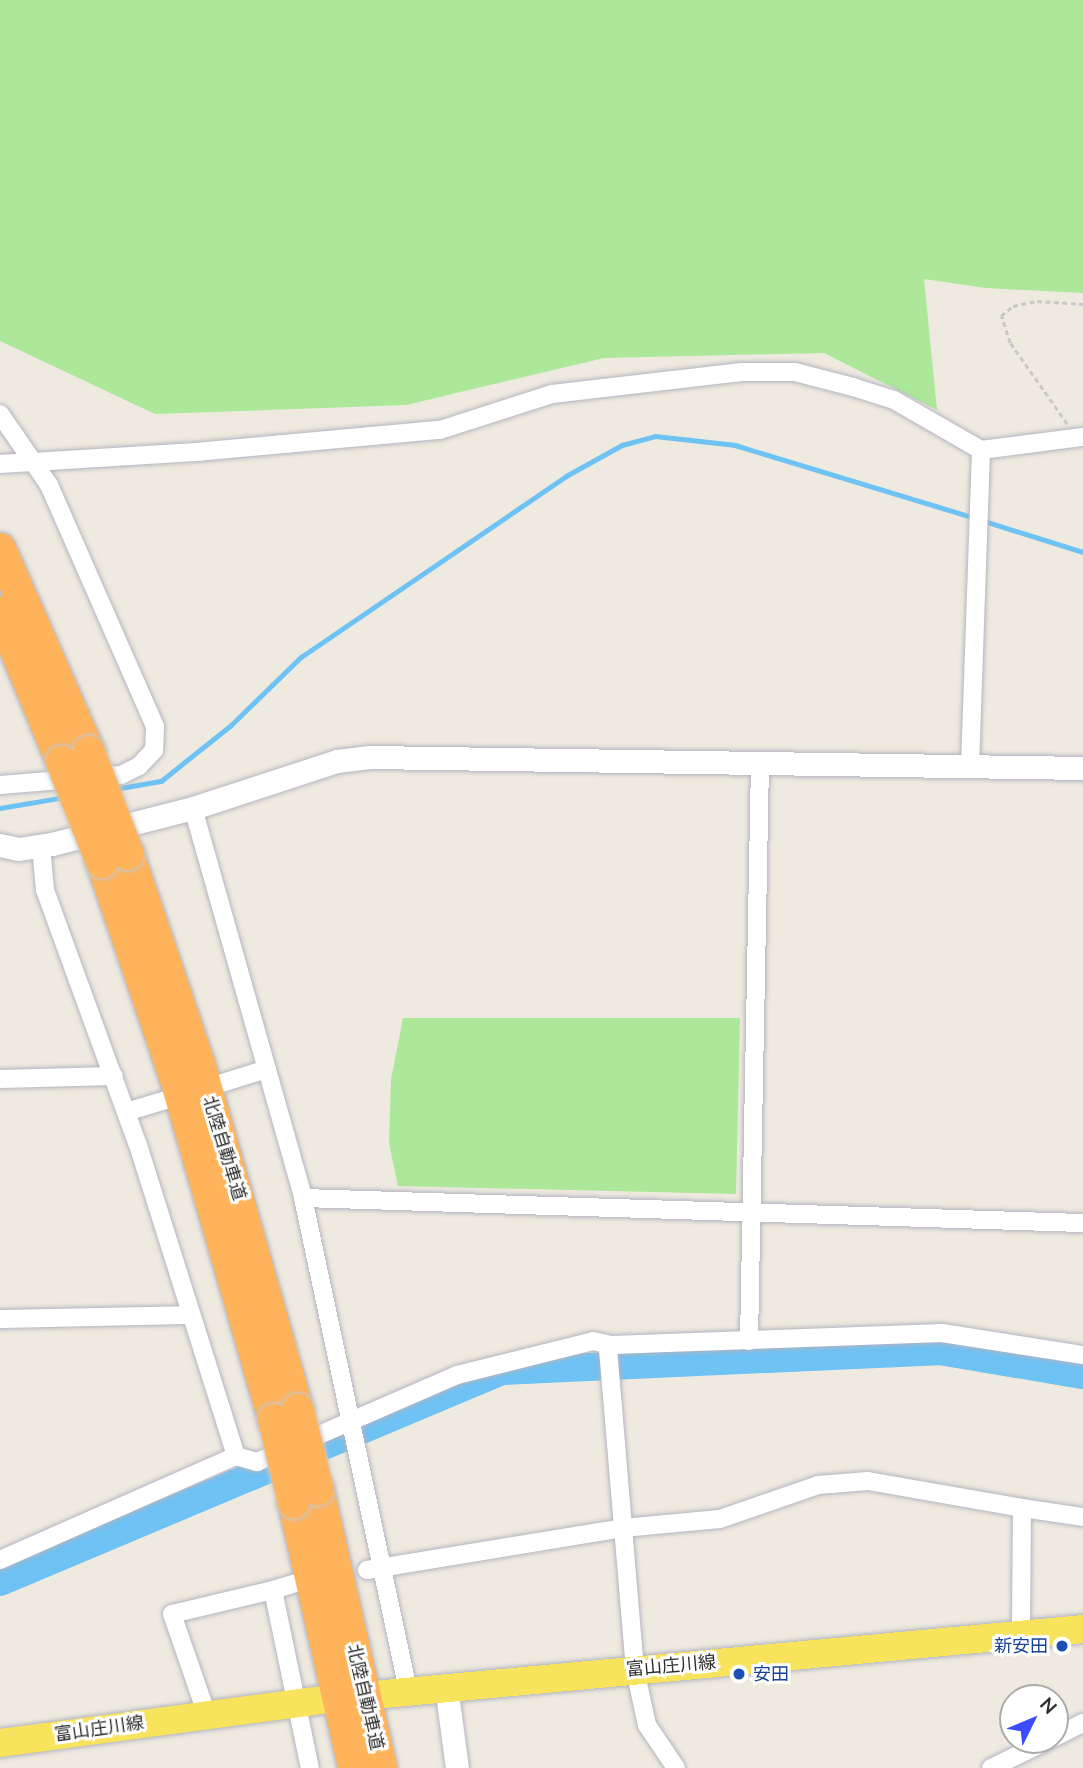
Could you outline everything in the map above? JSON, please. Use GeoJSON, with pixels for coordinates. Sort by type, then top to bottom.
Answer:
{"type":"FeatureCollection","features":[{"type":"Feature","properties":{"kind":"highway","name":"北陸自動車道"},"geometry":{"type":"LineString","coordinates":[[0,549],[76,757],[200,1067],[306,1497],[381,1768]]}},
{"type":"Feature","properties":{"kind":"highway","name":"北陸自動車道"},"geometry":{"type":"LineString","coordinates":[[0,612],[76,757]]}},
{"type":"Feature","properties":{"kind":"highway","name":"北陸自動車道"},"geometry":{"type":"LineString","coordinates":[[306,1497],[354,1768]]}},
{"type":"Feature","properties":{"kind":"main road","name":"富山庄川線"},"geometry":{"type":"LineString","coordinates":[[396,1692],[1083,1629]]}},
{"type":"Feature","properties":{"kind":"main road","name":"富山庄川線"},"geometry":{"type":"LineString","coordinates":[[0,1743],[309,1701]]}},
{"type":"Feature","properties":{"kind":"street"},"geometry":{"type":"LineString","coordinates":[[17,463],[440,430],[552,394],[742,372],[795,372],[894,400],[981,450],[1081,439]]}},
{"type":"Feature","properties":{"kind":"street"},"geometry":{"type":"LineString","coordinates":[[0,414],[17,463],[155,727],[154,750],[139,766],[121,775],[0,784]]}},
{"type":"Feature","properties":{"kind":"street"},"geometry":{"type":"LineString","coordinates":[[970,766],[981,450]]}},
{"type":"Feature","properties":{"kind":"street"},"geometry":{"type":"LineString","coordinates":[[0,845],[41,846],[193,808],[337,761],[370,757],[1083,768]]}},
{"type":"Feature","properties":{"kind":"street"},"geometry":{"type":"LineString","coordinates":[[749,1341],[760,762]]}},
{"type":"Feature","properties":{"kind":"street"},"geometry":{"type":"LineString","coordinates":[[193,808],[303,1198],[353,1420],[396,1692]]}},
{"type":"Feature","properties":{"kind":"street"},"geometry":{"type":"LineString","coordinates":[[41,846],[45,890],[114,1076],[188,1315],[236,1456]]}},
{"type":"Feature","properties":{"kind":"street"},"geometry":{"type":"LineString","coordinates":[[222,1083],[267,1069]]}},
{"type":"Feature","properties":{"kind":"street"},"geometry":{"type":"LineString","coordinates":[[0,1079],[114,1076]]}},
{"type":"Feature","properties":{"kind":"street"},"geometry":{"type":"LineString","coordinates":[[126,1112],[166,1100]]}},
{"type":"Feature","properties":{"kind":"street"},"geometry":{"type":"LineString","coordinates":[[303,1198],[752,1210],[1083,1223]]}},
{"type":"Feature","properties":{"kind":"street"},"geometry":{"type":"LineString","coordinates":[[0,1319],[188,1315]]}},
{"type":"Feature","properties":{"kind":"street"},"geometry":{"type":"LineString","coordinates":[[0,1560],[236,1456],[257,1462],[353,1420],[509,1359],[593,1341],[610,1348],[942,1333],[1083,1355]]}},
{"type":"Feature","properties":{"kind":"street"},"geometry":{"type":"LineString","coordinates":[[610,1348],[635,1670],[647,1725],[676,1768]]}},
{"type":"Feature","properties":{"kind":"street"},"geometry":{"type":"LineString","coordinates":[[375,1569],[624,1528],[720,1519],[818,1485],[868,1481],[1083,1517]]}},
{"type":"Feature","properties":{"kind":"street"},"geometry":{"type":"LineString","coordinates":[[1021,1508],[1021,1635]]}},
{"type":"Feature","properties":{"kind":"street"},"geometry":{"type":"LineString","coordinates":[[206,1715],[172,1614],[296,1583]]}},
{"type":"Feature","properties":{"kind":"street"},"geometry":{"type":"LineString","coordinates":[[273,1590],[309,1701],[310,1768]]}},
{"type":"Feature","properties":{"kind":"street"},"geometry":{"type":"LineString","coordinates":[[446,1686],[457,1768]]}},
{"type":"Feature","properties":{"kind":"street"},"geometry":{"type":"LineString","coordinates":[[991,1768],[1020,1754]]}},
{"type":"Feature","properties":{"kind":"path"},"geometry":{"type":"LineString","coordinates":[[1081,439],[1010,343],[1000,316],[1013,306],[1037,301],[1083,304]]}},
{"type":"Feature","properties":{"kind":"green space"},"geometry":{"type":"Polygon","coordinates":[[[0,0],[1083,0],[1083,293],[986,288],[924,279],[937,410],[824,353],[604,358],[406,405],[155,414],[0,341],[0,0]]]}},
{"type":"Feature","properties":{"kind":"green space"},"geometry":{"type":"Polygon","coordinates":[[[403,1018],[740,1018],[736,1194],[398,1186],[389,1143],[391,1080],[403,1018]]]}},
{"type":"Feature","properties":{"kind":"waterway"},"geometry":{"type":"LineString","coordinates":[[115,789],[161,781],[230,726],[301,657],[566,476],[622,445],[655,436],[735,445],[975,518]]}},
{"type":"Feature","properties":{"kind":"waterway"},"geometry":{"type":"LineString","coordinates":[[984,521],[1083,552]]}},
{"type":"Feature","properties":{"kind":"waterway"},"geometry":{"type":"LineString","coordinates":[[0,808],[65,797]]}},
{"type":"Feature","properties":{"kind":"waterway"},"geometry":{"type":"LineString","coordinates":[[0,1582],[502,1371],[939,1351],[1083,1375]]}},
{"type":"Feature","properties":{"kind":"place","name":"新安田"},"geometry":{"type":"Point","coordinates":[1062,1646]}},
{"type":"Feature","properties":{"kind":"place","name":"安田"},"geometry":{"type":"Point","coordinates":[739,1674]}}]}
